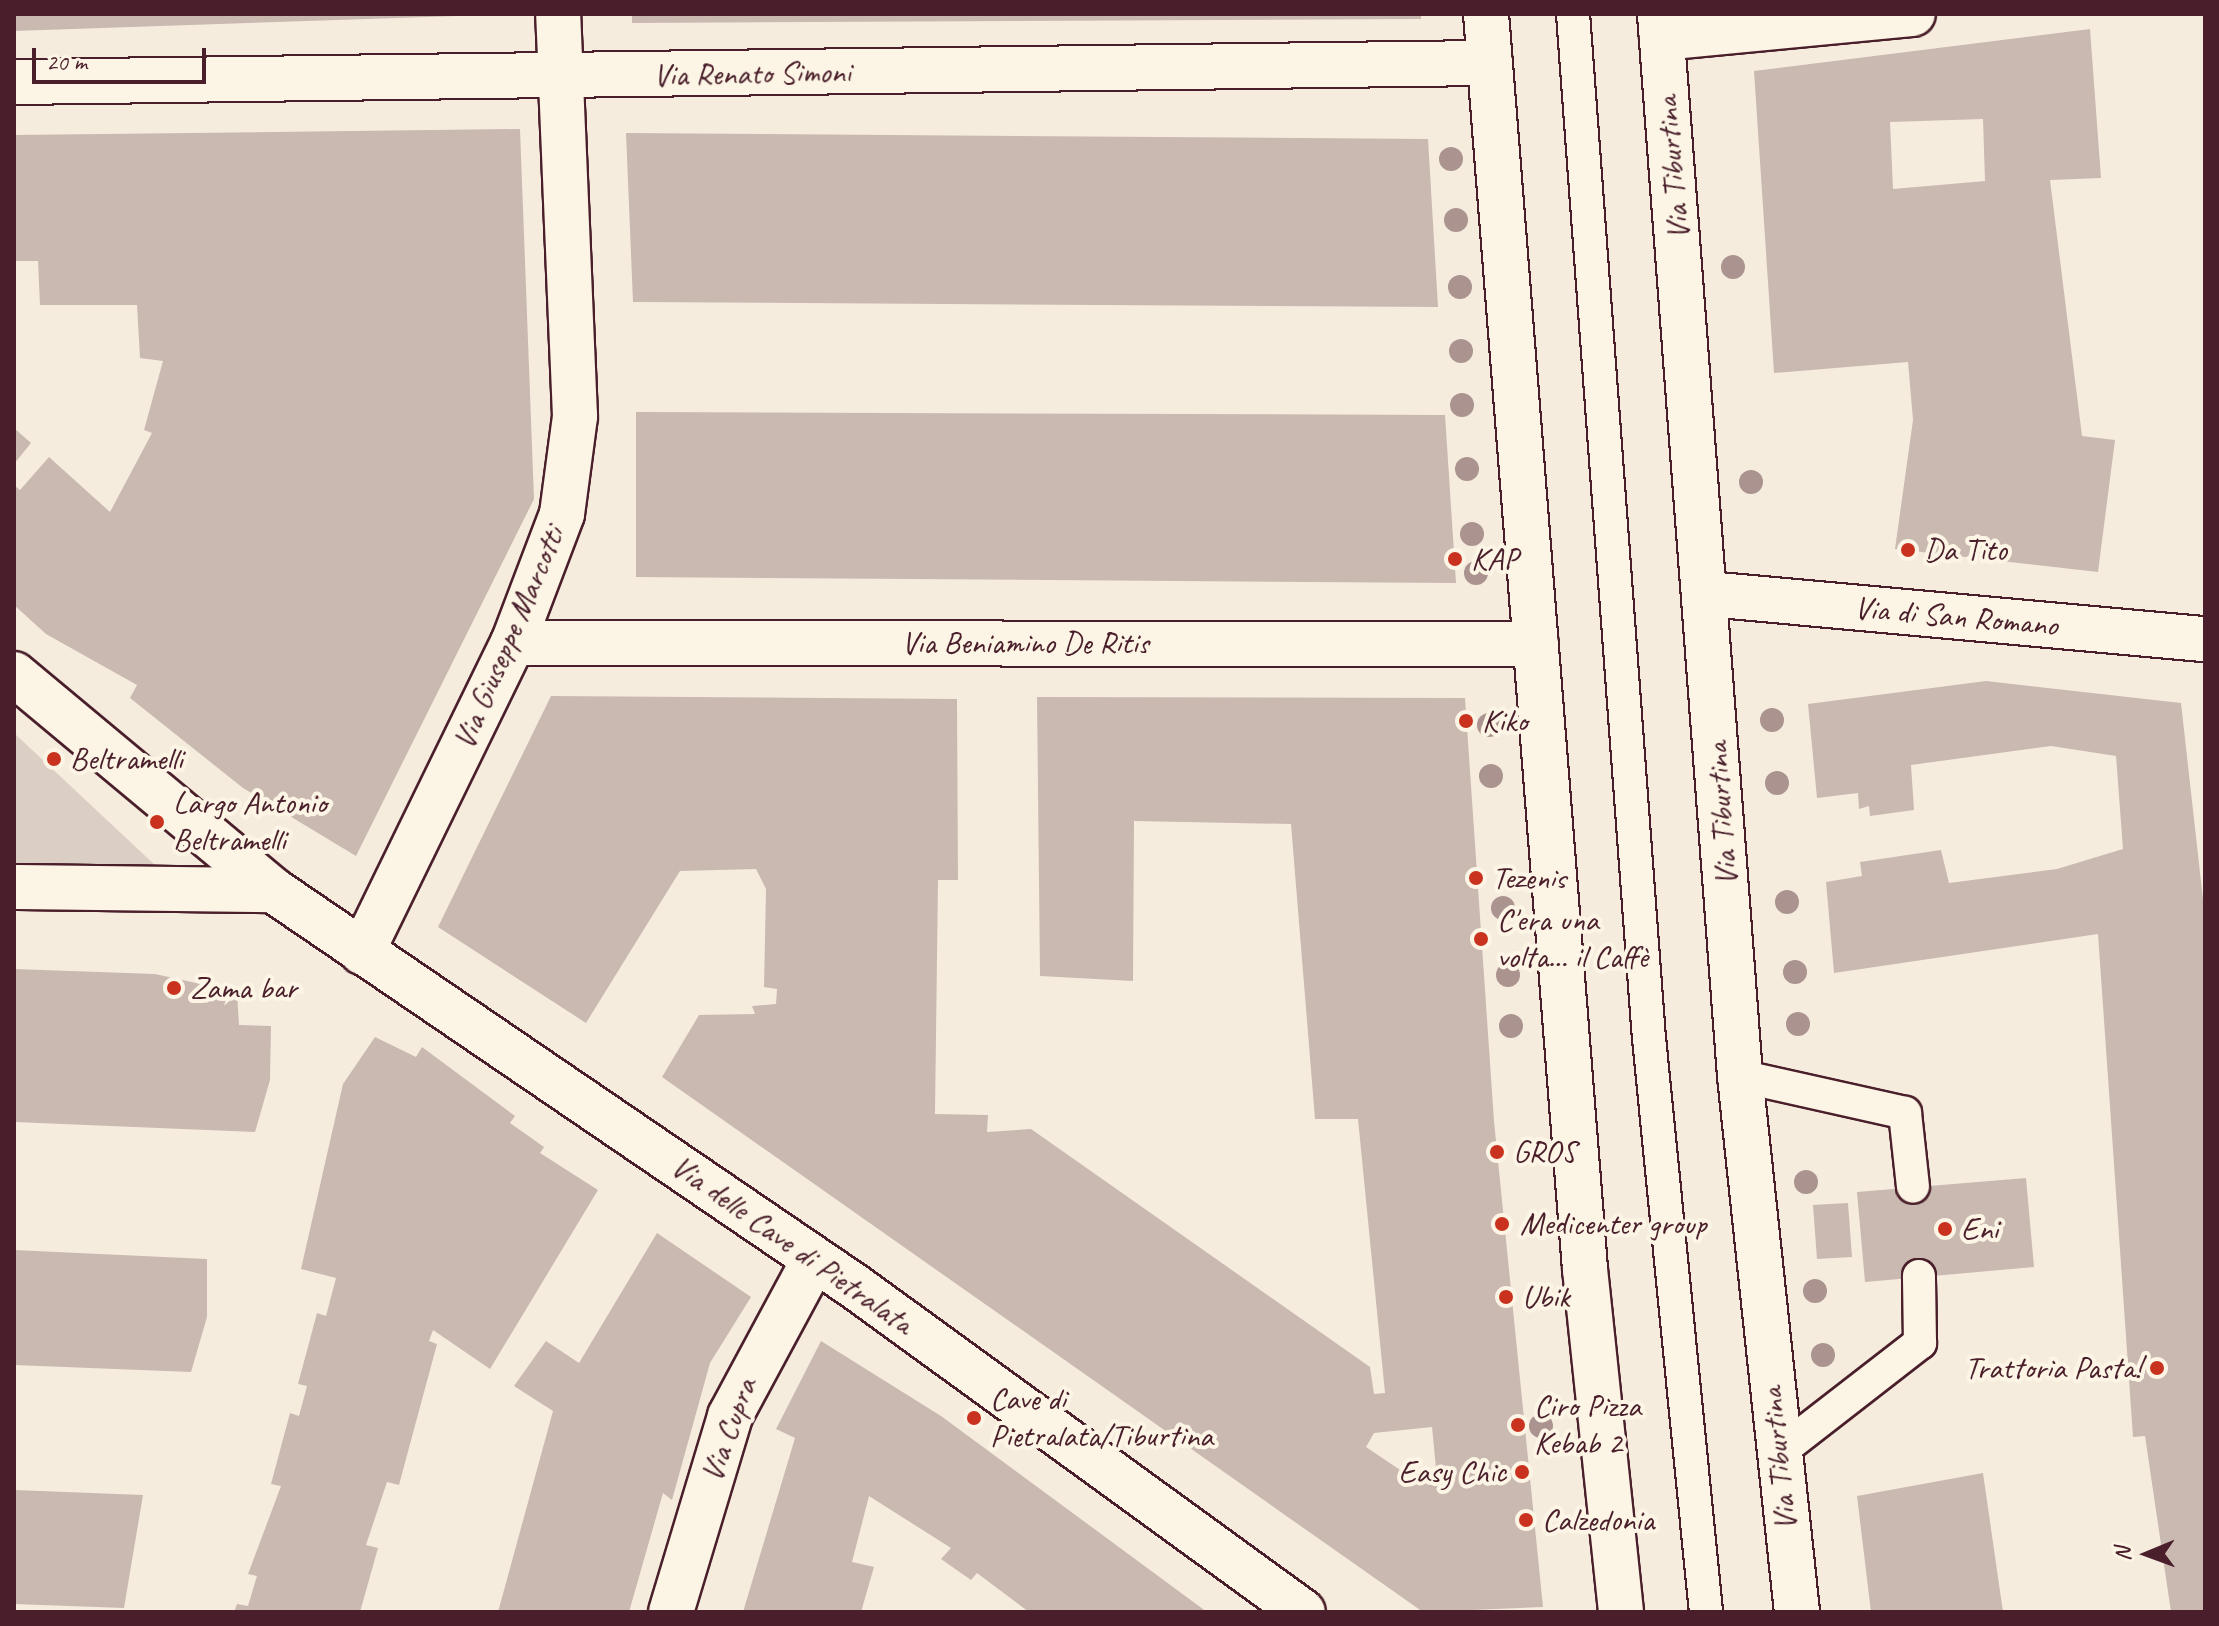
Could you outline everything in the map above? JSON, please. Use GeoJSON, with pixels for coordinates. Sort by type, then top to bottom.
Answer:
{"type":"FeatureCollection","features":[{"type":"Feature","properties":{"kind":"street","name":"Via Giuseppe Marcotti"},"geometry":{"type":"LineString","coordinates":[[362,952],[513,643],[557,529],[572,463],[558,14]]}},
{"type":"Feature","properties":{"kind":"street"},"geometry":{"type":"LineString","coordinates":[[1486,14],[1585,1269],[1621,1612]]}},
{"type":"Feature","properties":{"kind":"street"},"geometry":{"type":"LineString","coordinates":[[1661,26],[1913,14]]}},
{"type":"Feature","properties":{"kind":"street","name":"Via Tiburtina"},"geometry":{"type":"LineString","coordinates":[[1661,26],[1708,594],[1740,1076],[1797,1612]]}},
{"type":"Feature","properties":{"kind":"street","name":"Via Renato Simoni"},"geometry":{"type":"LineString","coordinates":[[14,82],[1490,63]]}},
{"type":"Feature","properties":{"kind":"street","name":"Via di San Romano"},"geometry":{"type":"LineString","coordinates":[[1708,594],[2205,639]]}},
{"type":"Feature","properties":{"kind":"street","name":"Via Beniamino De Ritis"},"geometry":{"type":"LineString","coordinates":[[513,643],[1536,644]]}},
{"type":"Feature","properties":{"kind":"street"},"geometry":{"type":"LineString","coordinates":[[14,674],[273,890]]}},
{"type":"Feature","properties":{"kind":"street"},"geometry":{"type":"LineString","coordinates":[[14,887],[273,890]]}},
{"type":"Feature","properties":{"kind":"street","name":"Via delle Cave di Pietralata"},"geometry":{"type":"LineString","coordinates":[[273,890],[814,1260],[1303,1612]]}},
{"type":"Feature","properties":{"kind":"street","name":"Via Cupra"},"geometry":{"type":"LineString","coordinates":[[671,1612],[730,1416],[814,1260]]}},
{"type":"Feature","properties":{"kind":"lane"},"geometry":{"type":"LineString","coordinates":[[1573,14],[1649,1038],[1706,1612]]}},
{"type":"Feature","properties":{"kind":"lane"},"geometry":{"type":"LineString","coordinates":[[1740,1076],[1905,1113],[1913,1187]]}},
{"type":"Feature","properties":{"kind":"lane"},"geometry":{"type":"LineString","coordinates":[[1778,1453],[1920,1343],[1919,1276]]}},
{"type":"Feature","properties":{"kind":"shaded area"},"geometry":{"type":"Polygon","coordinates":[[[14,733],[156,866],[14,864],[14,733]]]}},
{"type":"Feature","properties":{"kind":"building"},"geometry":{"type":"Polygon","coordinates":[[[14,14],[457,14],[457,16],[14,31],[14,14]]]}},
{"type":"Feature","properties":{"kind":"building"},"geometry":{"type":"Polygon","coordinates":[[[632,14],[1421,14],[1421,19],[632,23],[632,14]]]}},
{"type":"Feature","properties":{"kind":"building"},"geometry":{"type":"Polygon","coordinates":[[[2090,29],[2101,178],[2050,180],[2082,436],[2115,440],[2098,572],[1895,549],[1913,420],[1908,362],[1774,373],[1754,71],[2090,29]],[[1983,119],[1890,122],[1893,189],[1985,181],[1983,119]]]}},
{"type":"Feature","properties":{"kind":"building"},"geometry":{"type":"Polygon","coordinates":[[[520,129],[534,499],[356,856],[243,788],[130,698],[137,685],[46,634],[14,605],[14,485],[20,490],[49,457],[110,512],[152,433],[144,430],[163,361],[140,358],[137,305],[40,305],[38,261],[14,261],[14,135],[520,129]]]}},
{"type":"Feature","properties":{"kind":"building"},"geometry":{"type":"Polygon","coordinates":[[[626,133],[1428,139],[1438,307],[633,302],[626,133]]]}},
{"type":"Feature","properties":{"kind":"building"},"geometry":{"type":"Polygon","coordinates":[[[636,412],[1445,415],[1456,583],[636,577],[636,412]]]}},
{"type":"Feature","properties":{"kind":"building"},"geometry":{"type":"Polygon","coordinates":[[[14,428],[31,443],[14,464],[14,428]]]}},
{"type":"Feature","properties":{"kind":"building"},"geometry":{"type":"Polygon","coordinates":[[[1986,681],[2181,703],[2205,917],[2205,1612],[2171,1612],[2145,1436],[2133,1437],[2098,934],[1834,973],[1826,882],[1862,876],[1860,862],[1941,850],[1949,883],[2057,869],[2123,849],[2116,756],[2051,746],[1911,765],[1914,810],[1870,816],[1869,806],[1859,809],[1858,793],[1817,798],[1808,704],[1986,681]]]}},
{"type":"Feature","properties":{"kind":"building"},"geometry":{"type":"Polygon","coordinates":[[[551,696],[957,699],[958,880],[938,880],[935,1114],[988,1115],[987,1132],[1031,1129],[1370,1367],[1374,1394],[1385,1393],[1358,1119],[1315,1119],[1291,824],[1134,821],[1133,981],[1040,976],[1037,697],[1465,698],[1494,1121],[1543,1607],[1423,1612],[662,1077],[699,1015],[755,1014],[752,1006],[776,1004],[777,989],[764,987],[766,889],[756,869],[680,871],[586,1023],[438,927],[551,696]],[[1432,1427],[1374,1433],[1366,1447],[1415,1480],[1437,1479],[1432,1427]]]}},
{"type":"Feature","properties":{"kind":"building"},"geometry":{"type":"Polygon","coordinates":[[[14,969],[155,974],[237,992],[239,1025],[271,1026],[270,1080],[255,1132],[14,1122],[14,969]]]}},
{"type":"Feature","properties":{"kind":"building"},"geometry":{"type":"Polygon","coordinates":[[[375,1037],[416,1057],[422,1047],[515,1116],[510,1123],[544,1147],[540,1153],[598,1190],[490,1369],[433,1330],[429,1341],[437,1344],[399,1485],[387,1482],[366,1545],[378,1548],[360,1612],[234,1612],[237,1604],[248,1606],[257,1576],[248,1574],[281,1486],[271,1484],[290,1413],[299,1416],[307,1386],[298,1384],[317,1313],[326,1316],[336,1278],[301,1269],[343,1084],[375,1037]]]}},
{"type":"Feature","properties":{"kind":"building","name":"Eni"},"geometry":{"type":"Polygon","coordinates":[[[2026,1178],[2034,1267],[1865,1282],[1857,1192],[2026,1178]]]}},
{"type":"Feature","properties":{"kind":"building"},"geometry":{"type":"Polygon","coordinates":[[[1848,1203],[1852,1257],[1817,1259],[1813,1205],[1848,1203]]]}},
{"type":"Feature","properties":{"kind":"building"},"geometry":{"type":"Polygon","coordinates":[[[657,1233],[751,1297],[710,1363],[672,1500],[663,1493],[629,1612],[498,1612],[553,1411],[514,1386],[546,1341],[579,1363],[657,1233]]]}},
{"type":"Feature","properties":{"kind":"building"},"geometry":{"type":"Polygon","coordinates":[[[14,1250],[207,1259],[207,1317],[191,1372],[14,1365],[14,1250]]]}},
{"type":"Feature","properties":{"kind":"building"},"geometry":{"type":"Polygon","coordinates":[[[821,1341],[941,1416],[1207,1612],[1029,1612],[977,1573],[971,1580],[941,1559],[951,1548],[869,1496],[852,1562],[874,1567],[861,1612],[743,1612],[795,1438],[776,1429],[821,1341]]]}},
{"type":"Feature","properties":{"kind":"building"},"geometry":{"type":"Polygon","coordinates":[[[1983,1473],[2003,1612],[1871,1612],[1857,1496],[1983,1473]]]}},
{"type":"Feature","properties":{"kind":"building"},"geometry":{"type":"Polygon","coordinates":[[[14,1490],[143,1495],[124,1608],[14,1604],[14,1490]]]}},
{"type":"Feature","properties":{"kind":"place","name":"Da Tito"},"geometry":{"type":"Point","coordinates":[1908,550]}},
{"type":"Feature","properties":{"kind":"place","name":"KAP"},"geometry":{"type":"Point","coordinates":[1455,559]}},
{"type":"Feature","properties":{"kind":"place","name":"Kiko"},"geometry":{"type":"Point","coordinates":[1466,721]}},
{"type":"Feature","properties":{"kind":"place","name":"Beltramelli"},"geometry":{"type":"Point","coordinates":[54,759]}},
{"type":"Feature","properties":{"kind":"place","name":"Largo Antonio Beltramelli"},"geometry":{"type":"Point","coordinates":[157,822]}},
{"type":"Feature","properties":{"kind":"place","name":"Tezenis"},"geometry":{"type":"Point","coordinates":[1476,878]}},
{"type":"Feature","properties":{"kind":"place","name":"C'era una volta... il Caffè"},"geometry":{"type":"Point","coordinates":[1481,939]}},
{"type":"Feature","properties":{"kind":"place","name":"Zama bar"},"geometry":{"type":"Point","coordinates":[174,988]}},
{"type":"Feature","properties":{"kind":"place","name":"GROS"},"geometry":{"type":"Point","coordinates":[1497,1152]}},
{"type":"Feature","properties":{"kind":"place","name":"Medicenter group"},"geometry":{"type":"Point","coordinates":[1502,1224]}},
{"type":"Feature","properties":{"kind":"place","name":"Eni"},"geometry":{"type":"Point","coordinates":[1945,1229]}},
{"type":"Feature","properties":{"kind":"place","name":"Ubik"},"geometry":{"type":"Point","coordinates":[1506,1297]}},
{"type":"Feature","properties":{"kind":"place","name":"Trattoria Pasta!"},"geometry":{"type":"Point","coordinates":[2157,1368]}},
{"type":"Feature","properties":{"kind":"place","name":"Cave di Pietralata/Tiburtina"},"geometry":{"type":"Point","coordinates":[974,1418]}},
{"type":"Feature","properties":{"kind":"place","name":"Ciro Pizza Kebab 2"},"geometry":{"type":"Point","coordinates":[1518,1425]}},
{"type":"Feature","properties":{"kind":"place","name":"Easy Chic"},"geometry":{"type":"Point","coordinates":[1522,1472]}},
{"type":"Feature","properties":{"kind":"place","name":"Calzedonia"},"geometry":{"type":"Point","coordinates":[1526,1520]}}]}
